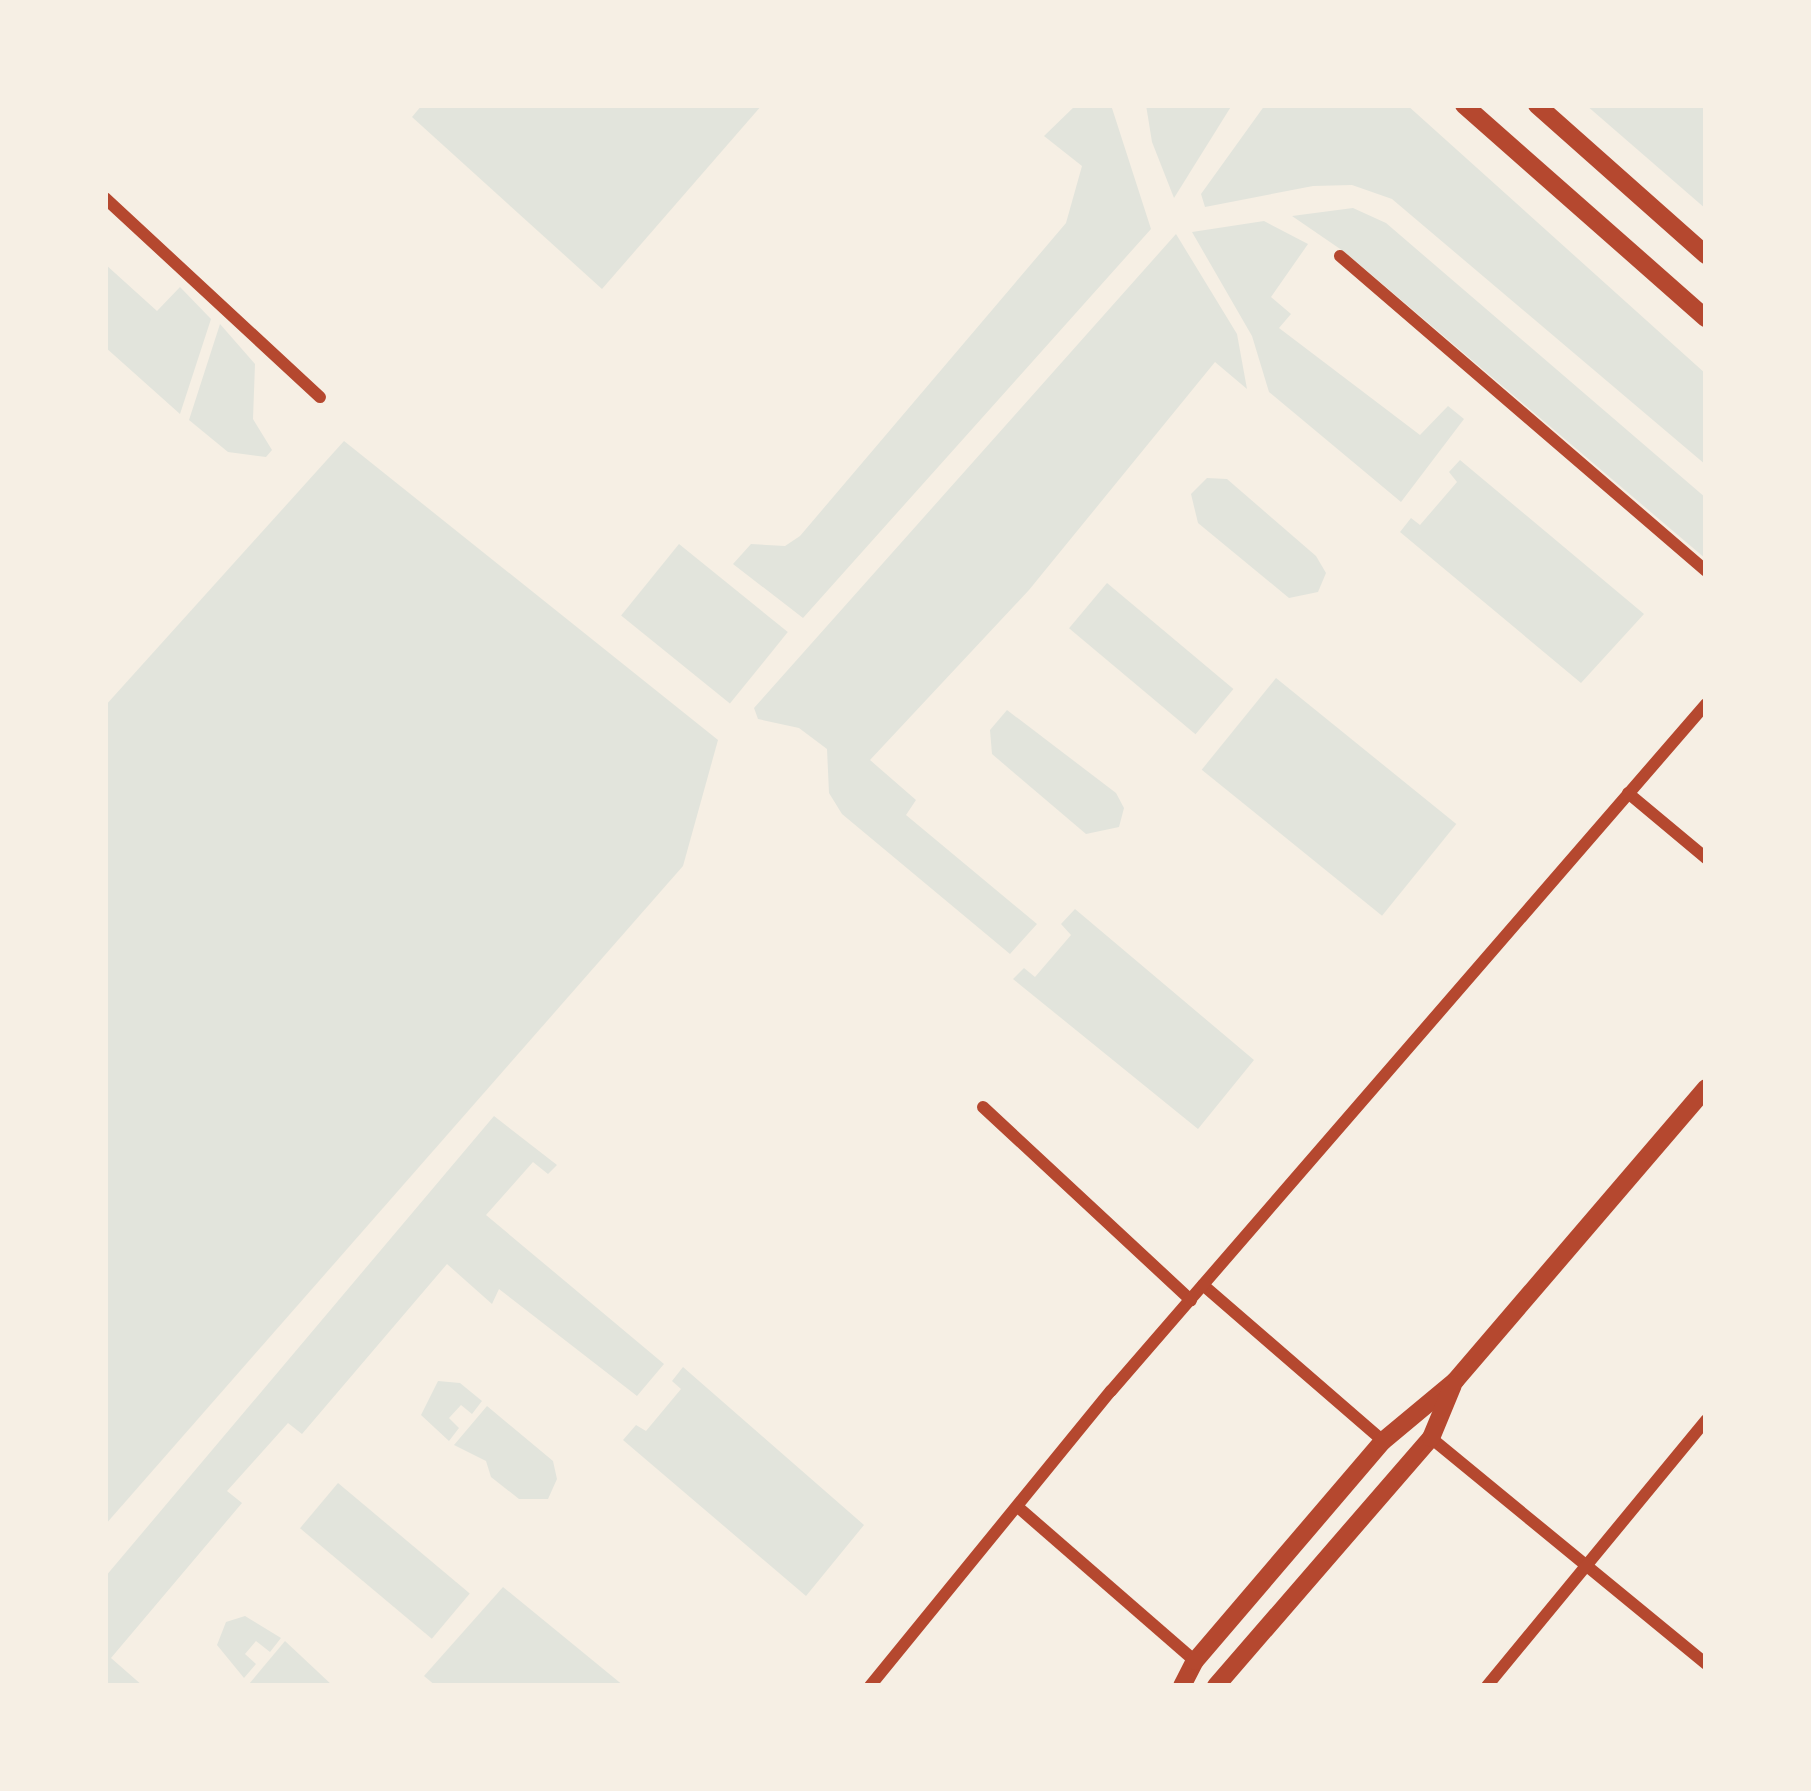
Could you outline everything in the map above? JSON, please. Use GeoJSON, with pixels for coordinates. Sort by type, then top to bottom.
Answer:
{"type":"FeatureCollection","features":[{"type":"Feature","properties":{"kind":"main road"},"geometry":{"type":"LineString","coordinates":[[1464,105],[1706,318]]}},
{"type":"Feature","properties":{"kind":"main road"},"geometry":{"type":"LineString","coordinates":[[1537,105],[1706,255]]}},
{"type":"Feature","properties":{"kind":"main road"},"geometry":{"type":"LineString","coordinates":[[1182,1686],[1195,1661],[1383,1441],[1455,1381],[1706,1088]]}},
{"type":"Feature","properties":{"kind":"main road"},"geometry":{"type":"LineString","coordinates":[[1221,1685],[1431,1438],[1455,1381]]}},
{"type":"Feature","properties":{"kind":"street"},"geometry":{"type":"LineString","coordinates":[[105,198],[320,397]]}},
{"type":"Feature","properties":{"kind":"street"},"geometry":{"type":"LineString","coordinates":[[1340,256],[1706,571]]}},
{"type":"Feature","properties":{"kind":"street"},"geometry":{"type":"LineString","coordinates":[[870,1686],[1203,1285],[1706,704]]}},
{"type":"Feature","properties":{"kind":"street"},"geometry":{"type":"LineString","coordinates":[[1628,794],[1706,858]]}},
{"type":"Feature","properties":{"kind":"street"},"geometry":{"type":"LineString","coordinates":[[983,1107],[1191,1300]]}},
{"type":"Feature","properties":{"kind":"street"},"geometry":{"type":"LineString","coordinates":[[1203,1285],[1383,1441]]}},
{"type":"Feature","properties":{"kind":"street"},"geometry":{"type":"LineString","coordinates":[[1487,1686],[1706,1420]]}},
{"type":"Feature","properties":{"kind":"street"},"geometry":{"type":"LineString","coordinates":[[1431,1438],[1706,1664]]}},
{"type":"Feature","properties":{"kind":"street"},"geometry":{"type":"LineString","coordinates":[[1018,1508],[1195,1661]]}},
{"type":"Feature","properties":{"kind":"shaded area"},"geometry":{"type":"Polygon","coordinates":[[[422,105],[762,105],[602,289],[412,117],[422,105]]]}},
{"type":"Feature","properties":{"kind":"shaded area"},"geometry":{"type":"Polygon","coordinates":[[[1076,105],[1111,105],[1151,229],[803,618],[733,564],[751,544],[785,546],[800,536],[1066,223],[1082,166],[1044,136],[1076,105]]]}},
{"type":"Feature","properties":{"kind":"shaded area"},"geometry":{"type":"Polygon","coordinates":[[[1146,105],[1232,105],[1174,198],[1152,142],[1146,105]]]}},
{"type":"Feature","properties":{"kind":"shaded area"},"geometry":{"type":"Polygon","coordinates":[[[1265,105],[1407,105],[1706,374],[1706,465],[1392,199],[1352,185],[1313,186],[1205,207],[1201,194],[1265,105]]]}},
{"type":"Feature","properties":{"kind":"shaded area"},"geometry":{"type":"Polygon","coordinates":[[[1586,105],[1706,105],[1706,209],[1586,105]]]}},
{"type":"Feature","properties":{"kind":"shaded area"},"geometry":{"type":"Polygon","coordinates":[[[1353,208],[1386,223],[1706,498],[1706,559],[1346,253],[1292,216],[1353,208]]]}},
{"type":"Feature","properties":{"kind":"shaded area"},"geometry":{"type":"Polygon","coordinates":[[[1264,221],[1308,244],[1271,297],[1291,314],[1279,328],[1420,435],[1448,406],[1464,419],[1401,502],[1269,392],[1252,336],[1192,232],[1264,221]]]}},
{"type":"Feature","properties":{"kind":"shaded area"},"geometry":{"type":"Polygon","coordinates":[[[1176,234],[1237,334],[1247,389],[1215,362],[1029,590],[870,760],[916,800],[906,815],[1037,924],[1010,954],[842,814],[829,793],[827,749],[799,728],[758,719],[754,708],[1176,234]]]}},
{"type":"Feature","properties":{"kind":"shaded area"},"geometry":{"type":"Polygon","coordinates":[[[105,264],[157,311],[180,287],[211,319],[180,414],[105,347],[105,264]]]}},
{"type":"Feature","properties":{"kind":"shaded area"},"geometry":{"type":"Polygon","coordinates":[[[220,324],[255,364],[253,419],[272,450],[266,457],[228,452],[189,420],[220,324]]]}},
{"type":"Feature","properties":{"kind":"shaded area"},"geometry":{"type":"Polygon","coordinates":[[[344,441],[718,740],[683,866],[105,1525],[105,706],[344,441]]]}},
{"type":"Feature","properties":{"kind":"shaded area"},"geometry":{"type":"Polygon","coordinates":[[[1460,460],[1644,614],[1581,683],[1400,532],[1411,518],[1420,525],[1457,482],[1449,472],[1460,460]]]}},
{"type":"Feature","properties":{"kind":"shaded area"},"geometry":{"type":"Polygon","coordinates":[[[1207,478],[1227,479],[1316,556],[1326,573],[1318,592],[1289,598],[1198,523],[1191,494],[1207,478]]]}},
{"type":"Feature","properties":{"kind":"shaded area"},"geometry":{"type":"Polygon","coordinates":[[[679,544],[788,632],[730,704],[621,615],[679,544]]]}},
{"type":"Feature","properties":{"kind":"shaded area"},"geometry":{"type":"Polygon","coordinates":[[[1107,583],[1233,689],[1195,734],[1069,628],[1107,583]]]}},
{"type":"Feature","properties":{"kind":"shaded area"},"geometry":{"type":"Polygon","coordinates":[[[1276,678],[1456,824],[1382,916],[1202,770],[1276,678]]]}},
{"type":"Feature","properties":{"kind":"shaded area"},"geometry":{"type":"Polygon","coordinates":[[[1007,710],[1116,793],[1124,808],[1119,827],[1086,834],[992,754],[990,730],[1007,710]]]}},
{"type":"Feature","properties":{"kind":"shaded area"},"geometry":{"type":"Polygon","coordinates":[[[1075,909],[1254,1060],[1198,1129],[1013,979],[1024,968],[1035,977],[1071,935],[1061,924],[1075,909]]]}},
{"type":"Feature","properties":{"kind":"shaded area"},"geometry":{"type":"Polygon","coordinates":[[[494,1116],[557,1165],[548,1174],[533,1162],[486,1215],[664,1364],[637,1396],[499,1289],[492,1304],[447,1264],[302,1434],[288,1423],[227,1491],[242,1503],[111,1658],[143,1686],[105,1686],[105,1577],[494,1116]]]}},
{"type":"Feature","properties":{"kind":"shaded area"},"geometry":{"type":"Polygon","coordinates":[[[683,1367],[864,1525],[806,1596],[623,1440],[636,1425],[646,1431],[681,1389],[672,1381],[683,1367]]]}},
{"type":"Feature","properties":{"kind":"shaded area"},"geometry":{"type":"Polygon","coordinates":[[[438,1381],[460,1383],[482,1401],[472,1414],[461,1405],[449,1418],[459,1428],[449,1441],[421,1415],[438,1381]]]}},
{"type":"Feature","properties":{"kind":"shaded area"},"geometry":{"type":"Polygon","coordinates":[[[487,1406],[553,1461],[557,1479],[548,1499],[519,1499],[491,1477],[486,1461],[454,1445],[487,1406]]]}},
{"type":"Feature","properties":{"kind":"shaded area"},"geometry":{"type":"Polygon","coordinates":[[[338,1483],[470,1594],[432,1639],[300,1528],[338,1483]]]}},
{"type":"Feature","properties":{"kind":"shaded area"},"geometry":{"type":"Polygon","coordinates":[[[503,1587],[624,1686],[436,1686],[424,1676],[503,1587]]]}},
{"type":"Feature","properties":{"kind":"shaded area"},"geometry":{"type":"Polygon","coordinates":[[[245,1616],[281,1638],[270,1652],[256,1641],[245,1654],[256,1664],[244,1678],[217,1645],[226,1622],[245,1616]]]}},
{"type":"Feature","properties":{"kind":"shaded area"},"geometry":{"type":"Polygon","coordinates":[[[285,1641],[333,1686],[249,1684],[285,1641]]]}}]}
